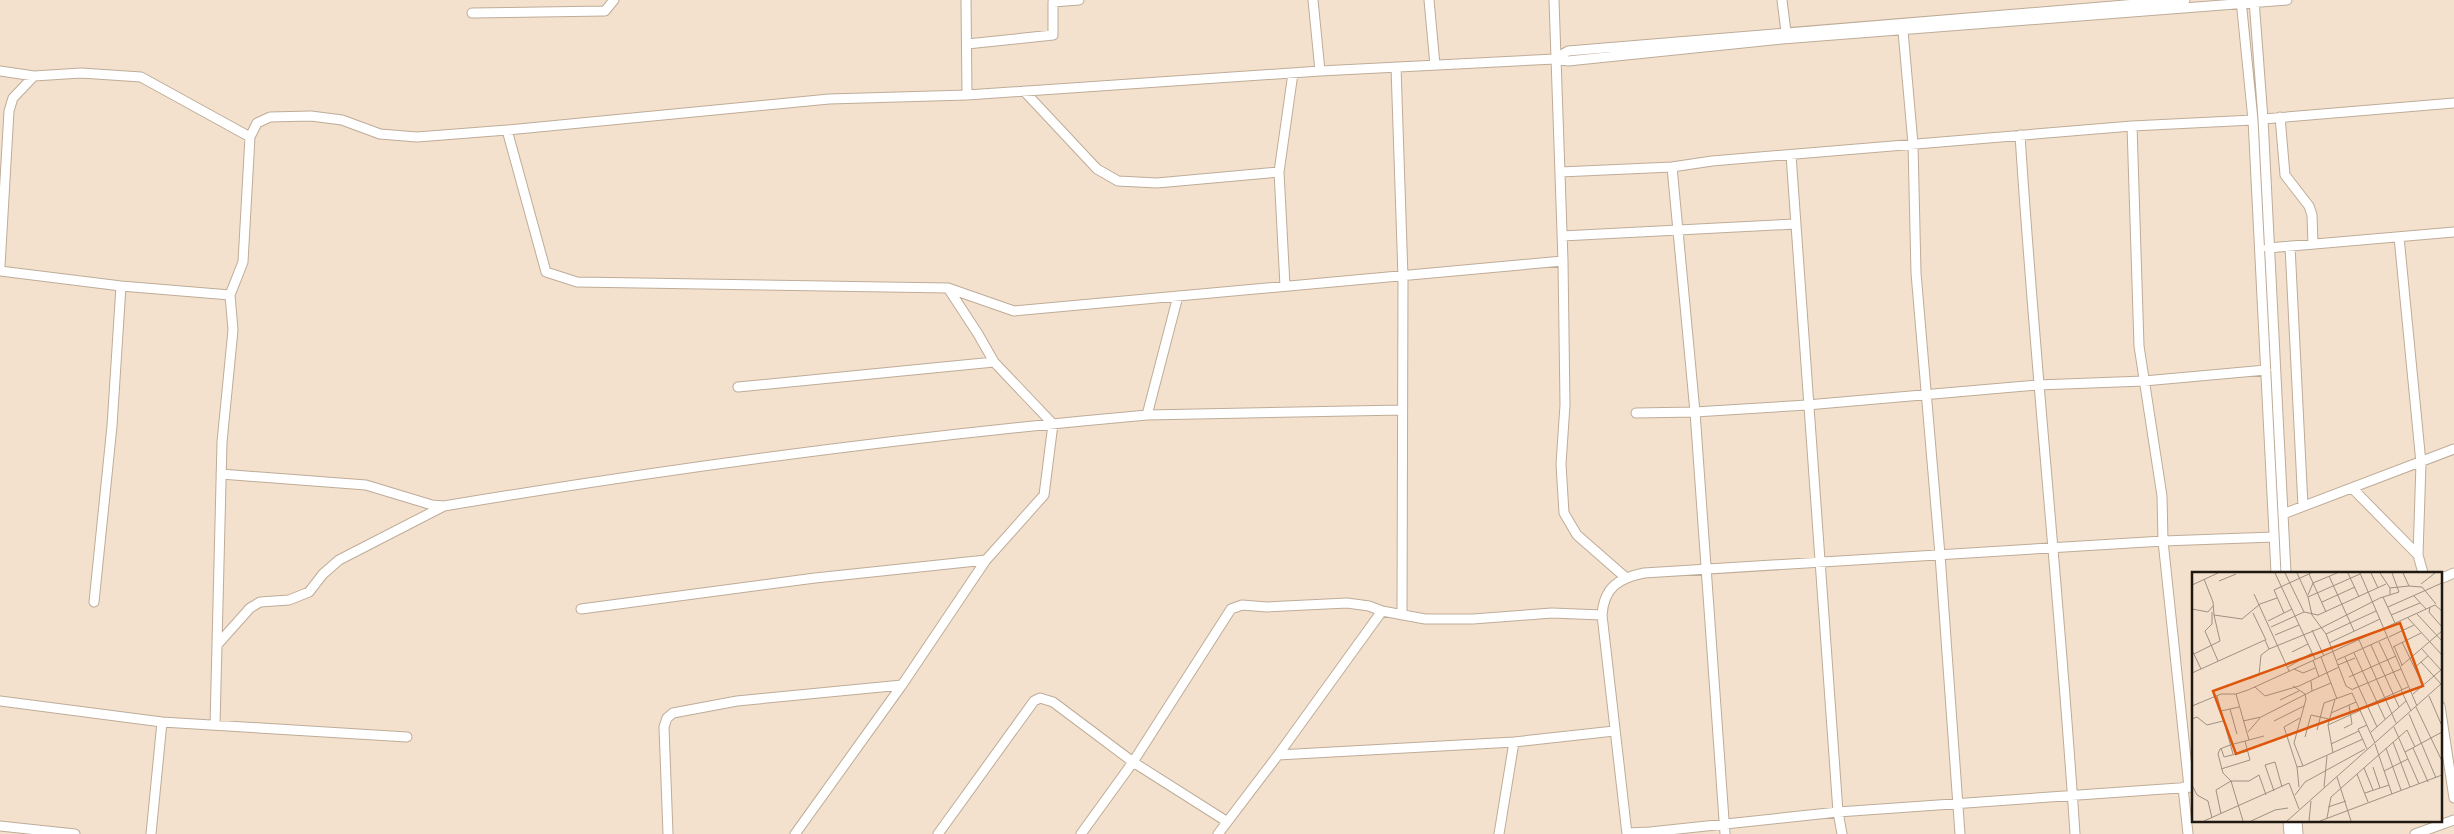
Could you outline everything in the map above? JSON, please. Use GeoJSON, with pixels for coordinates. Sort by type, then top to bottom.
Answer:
{"type":"FeatureCollection","features":[{"type":"Feature","properties":{"kind":"street"},"geometry":{"type":"LineString","coordinates":[[472,13],[605,12],[614,0]]}},
{"type":"Feature","properties":{"kind":"street"},"geometry":{"type":"LineString","coordinates":[[966,0],[967,95]]}},
{"type":"Feature","properties":{"kind":"street"},"geometry":{"type":"LineString","coordinates":[[967,44],[1053,36],[1053,2],[1080,0]]}},
{"type":"Feature","properties":{"kind":"street"},"geometry":{"type":"LineString","coordinates":[[1313,0],[1320,71]]}},
{"type":"Feature","properties":{"kind":"street"},"geometry":{"type":"LineString","coordinates":[[1430,0],[1435,65]]}},
{"type":"Feature","properties":{"kind":"street"},"geometry":{"type":"LineString","coordinates":[[1554,0],[1563,261],[1565,405],[1561,464],[1564,513],[1577,535],[1625,577]]}},
{"type":"Feature","properties":{"kind":"street"},"geometry":{"type":"LineString","coordinates":[[1782,0],[1786,32]]}},
{"type":"Feature","properties":{"kind":"street"},"geometry":{"type":"LineString","coordinates":[[1555,58],[1568,50],[2185,0]]}},
{"type":"Feature","properties":{"kind":"street"},"geometry":{"type":"LineString","coordinates":[[215,725],[221,474],[233,330],[230,295],[244,262],[250,137],[257,123],[270,117],[311,116],[342,120],[380,134],[407,136],[507,130],[829,99],[967,95],[1320,71],[1555,58],[1568,61],[1782,39],[1903,31],[2254,1],[2287,0]]}},
{"type":"Feature","properties":{"kind":"street"},"geometry":{"type":"LineString","coordinates":[[2254,1],[2264,119],[2268,248],[2286,572]]}},
{"type":"Feature","properties":{"kind":"street"},"geometry":{"type":"LineString","coordinates":[[2242,2],[2253,120],[2276,572]]}},
{"type":"Feature","properties":{"kind":"street"},"geometry":{"type":"LineString","coordinates":[[1903,31],[1913,144],[1916,273],[1960,804],[1960,834]]}},
{"type":"Feature","properties":{"kind":"street"},"geometry":{"type":"LineString","coordinates":[[1396,67],[1402,277],[1402,615]]}},
{"type":"Feature","properties":{"kind":"street"},"geometry":{"type":"LineString","coordinates":[[0,71],[34,76],[81,72],[140,77],[250,137]]}},
{"type":"Feature","properties":{"kind":"street"},"geometry":{"type":"LineString","coordinates":[[1285,286],[1279,172],[1293,73]]}},
{"type":"Feature","properties":{"kind":"street"},"geometry":{"type":"LineString","coordinates":[[0,266],[10,104],[13,98],[34,76]]}},
{"type":"Feature","properties":{"kind":"street"},"geometry":{"type":"LineString","coordinates":[[1024,91],[1096,169],[1118,181],[1157,183],[1279,172]]}},
{"type":"Feature","properties":{"kind":"street"},"geometry":{"type":"LineString","coordinates":[[2264,119],[2454,103]]}},
{"type":"Feature","properties":{"kind":"street"},"geometry":{"type":"LineString","coordinates":[[2280,118],[2285,175],[2309,206],[2312,215],[2313,244]]}},
{"type":"Feature","properties":{"kind":"street"},"geometry":{"type":"LineString","coordinates":[[1560,172],[1672,167],[2020,135],[2132,126],[2253,120]]}},
{"type":"Feature","properties":{"kind":"street"},"geometry":{"type":"LineString","coordinates":[[2132,126],[2136,296],[2144,382],[2162,496],[2163,541],[2188,787],[2188,834]]}},
{"type":"Feature","properties":{"kind":"street"},"geometry":{"type":"LineString","coordinates":[[507,130],[546,272],[577,282],[948,288],[1014,311],[1563,261]]}},
{"type":"Feature","properties":{"kind":"street"},"geometry":{"type":"LineString","coordinates":[[2020,135],[2038,385],[2054,548],[2075,834]]}},
{"type":"Feature","properties":{"kind":"street"},"geometry":{"type":"LineString","coordinates":[[1791,155],[1807,405],[1838,812],[1842,834]]}},
{"type":"Feature","properties":{"kind":"street"},"geometry":{"type":"LineString","coordinates":[[1672,167],[1708,568],[1725,834]]}},
{"type":"Feature","properties":{"kind":"street"},"geometry":{"type":"LineString","coordinates":[[1562,236],[1795,224]]}},
{"type":"Feature","properties":{"kind":"street"},"geometry":{"type":"LineString","coordinates":[[2268,248],[2454,232]]}},
{"type":"Feature","properties":{"kind":"street"},"geometry":{"type":"LineString","coordinates":[[2399,237],[2420,463],[2418,555],[2423,572]]}},
{"type":"Feature","properties":{"kind":"street"},"geometry":{"type":"LineString","coordinates":[[2290,246],[2303,506]]}},
{"type":"Feature","properties":{"kind":"street"},"geometry":{"type":"LineString","coordinates":[[0,271],[121,286],[230,295]]}},
{"type":"Feature","properties":{"kind":"street"},"geometry":{"type":"LineString","coordinates":[[94,602],[112,426],[121,286]]}},
{"type":"Feature","properties":{"kind":"street"},"geometry":{"type":"LineString","coordinates":[[948,288],[994,362],[1053,424]]}},
{"type":"Feature","properties":{"kind":"street"},"geometry":{"type":"LineString","coordinates":[[1147,415],[1178,296]]}},
{"type":"Feature","properties":{"kind":"street"},"geometry":{"type":"LineString","coordinates":[[738,387],[994,362]]}},
{"type":"Feature","properties":{"kind":"street"},"geometry":{"type":"LineString","coordinates":[[1636,413],[1695,412],[1807,405],[2038,385],[2144,382],[2266,370]]}},
{"type":"Feature","properties":{"kind":"street"},"geometry":{"type":"LineString","coordinates":[[221,474],[366,485],[432,505],[444,506],[788,456],[1053,424],[1147,415],[1402,410]]}},
{"type":"Feature","properties":{"kind":"street"},"geometry":{"type":"LineString","coordinates":[[796,834],[902,685],[986,560],[1044,495],[1053,424]]}},
{"type":"Feature","properties":{"kind":"street"},"geometry":{"type":"LineString","coordinates":[[2284,514],[2454,449]]}},
{"type":"Feature","properties":{"kind":"street"},"geometry":{"type":"LineString","coordinates":[[2352,488],[2418,555]]}},
{"type":"Feature","properties":{"kind":"street"},"geometry":{"type":"LineString","coordinates":[[217,645],[250,608],[260,602],[289,600],[309,592],[323,574],[339,560],[444,506]]}},
{"type":"Feature","properties":{"kind":"street"},"geometry":{"type":"LineString","coordinates":[[2188,787],[1838,812],[1627,833],[1614,731],[1602,615],[1603,604],[1613,585],[1625,577],[1644,572],[2163,541],[2274,537]]}},
{"type":"Feature","properties":{"kind":"street"},"geometry":{"type":"LineString","coordinates":[[581,609],[815,578],[986,560]]}},
{"type":"Feature","properties":{"kind":"street"},"geometry":{"type":"LineString","coordinates":[[2442,578],[2454,573]]}},
{"type":"Feature","properties":{"kind":"street"},"geometry":{"type":"LineString","coordinates":[[1081,834],[1133,762],[1228,613],[1236,606],[1347,603],[1424,619],[1463,619],[1552,613],[1602,615]]}},
{"type":"Feature","properties":{"kind":"street"},"geometry":{"type":"LineString","coordinates":[[1218,834],[1278,755],[1382,611]]}},
{"type":"Feature","properties":{"kind":"street"},"geometry":{"type":"LineString","coordinates":[[668,834],[664,727],[667,718],[673,713],[737,701],[902,685]]}},
{"type":"Feature","properties":{"kind":"street"},"geometry":{"type":"LineString","coordinates":[[938,834],[1034,701],[1040,698],[1053,702],[1133,762],[1226,821]]}},
{"type":"Feature","properties":{"kind":"street"},"geometry":{"type":"LineString","coordinates":[[0,700],[162,722],[407,737]]}},
{"type":"Feature","properties":{"kind":"street"},"geometry":{"type":"LineString","coordinates":[[2442,719],[2454,798]]}},
{"type":"Feature","properties":{"kind":"street"},"geometry":{"type":"LineString","coordinates":[[151,834],[162,722]]}},
{"type":"Feature","properties":{"kind":"street"},"geometry":{"type":"LineString","coordinates":[[1278,755],[1514,742],[1614,731]]}},
{"type":"Feature","properties":{"kind":"street"},"geometry":{"type":"LineString","coordinates":[[1499,834],[1514,742]]}},
{"type":"Feature","properties":{"kind":"street"},"geometry":{"type":"LineString","coordinates":[[2415,834],[2454,820]]}},
{"type":"Feature","properties":{"kind":"street"},"geometry":{"type":"LineString","coordinates":[[0,826],[75,834]]}}]}
